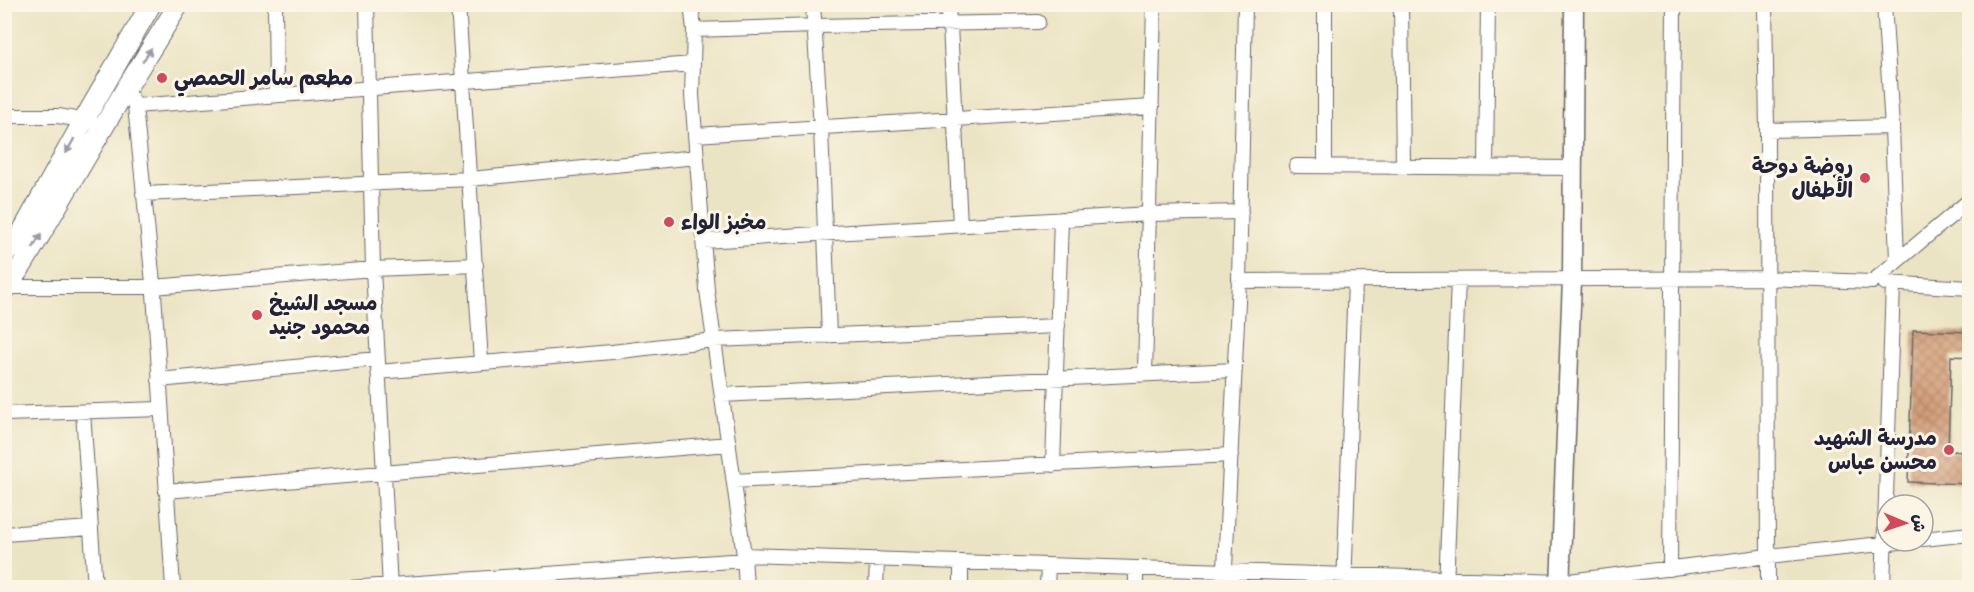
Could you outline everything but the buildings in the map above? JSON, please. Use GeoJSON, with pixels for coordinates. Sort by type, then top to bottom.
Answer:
{"type":"FeatureCollection","features":[{"type":"Feature","properties":{"kind":"main road"},"geometry":{"type":"LineString","coordinates":[[4,255],[13,233],[84,120],[152,4]]}},
{"type":"Feature","properties":{"kind":"main road"},"geometry":{"type":"LineString","coordinates":[[5,289],[23,264],[127,87],[179,4]]}},
{"type":"Feature","properties":{"kind":"street"},"geometry":{"type":"LineString","coordinates":[[275,4],[276,94]]}},
{"type":"Feature","properties":{"kind":"street"},"geometry":{"type":"LineString","coordinates":[[367,4],[372,269],[390,586]]}},
{"type":"Feature","properties":{"kind":"street"},"geometry":{"type":"LineString","coordinates":[[458,4],[481,362]]}},
{"type":"Feature","properties":{"kind":"street"},"geometry":{"type":"LineString","coordinates":[[692,4],[694,30],[692,95],[707,290],[744,557],[746,588]]}},
{"type":"Feature","properties":{"kind":"street"},"geometry":{"type":"LineString","coordinates":[[813,4],[821,128],[829,336]]}},
{"type":"Feature","properties":{"kind":"street"},"geometry":{"type":"LineString","coordinates":[[947,4],[960,225]]}},
{"type":"Feature","properties":{"kind":"street"},"geometry":{"type":"LineString","coordinates":[[1145,374],[1154,4]]}},
{"type":"Feature","properties":{"kind":"street"},"geometry":{"type":"LineString","coordinates":[[1224,588],[1239,281],[1245,4]]}},
{"type":"Feature","properties":{"kind":"street"},"geometry":{"type":"LineString","coordinates":[[1325,4],[1325,166]]}},
{"type":"Feature","properties":{"kind":"street"},"geometry":{"type":"LineString","coordinates":[[1401,4],[1403,167]]}},
{"type":"Feature","properties":{"kind":"street"},"geometry":{"type":"LineString","coordinates":[[1486,167],[1488,4]]}},
{"type":"Feature","properties":{"kind":"street"},"geometry":{"type":"LineString","coordinates":[[1560,585],[1572,280],[1574,4]]}},
{"type":"Feature","properties":{"kind":"street"},"geometry":{"type":"LineString","coordinates":[[1670,569],[1674,4]]}},
{"type":"Feature","properties":{"kind":"street"},"geometry":{"type":"LineString","coordinates":[[1764,4],[1767,130],[1768,588]]}},
{"type":"Feature","properties":{"kind":"street"},"geometry":{"type":"LineString","coordinates":[[1884,4],[1897,260]]}},
{"type":"Feature","properties":{"kind":"street"},"geometry":{"type":"LineString","coordinates":[[694,30],[1038,22]]}},
{"type":"Feature","properties":{"kind":"street"},"geometry":{"type":"LineString","coordinates":[[135,106],[693,64]]}},
{"type":"Feature","properties":{"kind":"street"},"geometry":{"type":"LineString","coordinates":[[127,87],[135,106],[153,287],[173,588]]}},
{"type":"Feature","properties":{"kind":"street"},"geometry":{"type":"LineString","coordinates":[[695,135],[1152,107]]}},
{"type":"Feature","properties":{"kind":"street"},"geometry":{"type":"LineString","coordinates":[[4,116],[58,116],[104,126]]}},
{"type":"Feature","properties":{"kind":"street"},"geometry":{"type":"LineString","coordinates":[[1767,130],[1892,127]]}},
{"type":"Feature","properties":{"kind":"street"},"geometry":{"type":"LineString","coordinates":[[143,194],[470,179],[697,157]]}},
{"type":"Feature","properties":{"kind":"street"},"geometry":{"type":"LineString","coordinates":[[1296,166],[1573,168]]}},
{"type":"Feature","properties":{"kind":"street"},"geometry":{"type":"LineString","coordinates":[[1872,282],[1970,200]]}},
{"type":"Feature","properties":{"kind":"street"},"geometry":{"type":"LineString","coordinates":[[703,241],[1149,214],[1241,212]]}},
{"type":"Feature","properties":{"kind":"street"},"geometry":{"type":"LineString","coordinates":[[1053,465],[1061,219]]}},
{"type":"Feature","properties":{"kind":"street"},"geometry":{"type":"LineString","coordinates":[[5,289],[153,287],[372,269],[476,265]]}},
{"type":"Feature","properties":{"kind":"street"},"geometry":{"type":"LineString","coordinates":[[1239,281],[1767,278],[1970,288]]}},
{"type":"Feature","properties":{"kind":"street"},"geometry":{"type":"LineString","coordinates":[[1446,583],[1458,280]]}},
{"type":"Feature","properties":{"kind":"street"},"geometry":{"type":"LineString","coordinates":[[1344,581],[1355,281]]}},
{"type":"Feature","properties":{"kind":"street"},"geometry":{"type":"LineString","coordinates":[[1885,493],[1893,283]]}},
{"type":"Feature","properties":{"kind":"street"},"geometry":{"type":"LineString","coordinates":[[159,380],[377,365],[481,362],[612,352],[714,340],[1058,326]]}},
{"type":"Feature","properties":{"kind":"street"},"geometry":{"type":"LineString","coordinates":[[722,395],[1235,370]]}},
{"type":"Feature","properties":{"kind":"street"},"geometry":{"type":"LineString","coordinates":[[4,414],[161,409]]}},
{"type":"Feature","properties":{"kind":"street"},"geometry":{"type":"LineString","coordinates":[[83,412],[95,588]]}},
{"type":"Feature","properties":{"kind":"street"},"geometry":{"type":"LineString","coordinates":[[166,491],[729,444]]}},
{"type":"Feature","properties":{"kind":"street"},"geometry":{"type":"LineString","coordinates":[[734,481],[1231,455]]}},
{"type":"Feature","properties":{"kind":"street"},"geometry":{"type":"LineString","coordinates":[[4,534],[91,528]]}},
{"type":"Feature","properties":{"kind":"street"},"geometry":{"type":"LineString","coordinates":[[1935,538],[1970,534]]}},
{"type":"Feature","properties":{"kind":"street"},"geometry":{"type":"LineString","coordinates":[[349,588],[744,557],[877,559],[1225,571],[1344,581],[1560,585],[1768,556],[1875,545]]}},
{"type":"Feature","properties":{"kind":"street"},"geometry":{"type":"LineString","coordinates":[[1883,553],[1883,588]]}},
{"type":"Feature","properties":{"kind":"street"},"geometry":{"type":"LineString","coordinates":[[876,588],[877,559]]}},
{"type":"Feature","properties":{"kind":"street"},"geometry":{"type":"LineString","coordinates":[[961,588],[962,562]]}},
{"type":"Feature","properties":{"kind":"street"},"geometry":{"type":"LineString","coordinates":[[1047,588],[1048,565]]}},
{"type":"Feature","properties":{"kind":"street"},"geometry":{"type":"LineString","coordinates":[[1136,568],[1136,588]]}},
{"type":"Feature","properties":{"kind":"place","name":"مطعم سامر الحمصي"},"geometry":{"type":"Point","coordinates":[162,78]}},
{"type":"Feature","properties":{"kind":"place","name":"روضة دوحة الأطفال"},"geometry":{"type":"Point","coordinates":[1865,178]}},
{"type":"Feature","properties":{"kind":"place","name":"مخبز الواء"},"geometry":{"type":"Point","coordinates":[669,222]}},
{"type":"Feature","properties":{"kind":"place","name":"مسجد الشيخ محمود جنيد"},"geometry":{"type":"Point","coordinates":[257,315]}},
{"type":"Feature","properties":{"kind":"place","name":"مدرسة الشهيد محسن عباس"},"geometry":{"type":"Point","coordinates":[1949,450]}}]}
